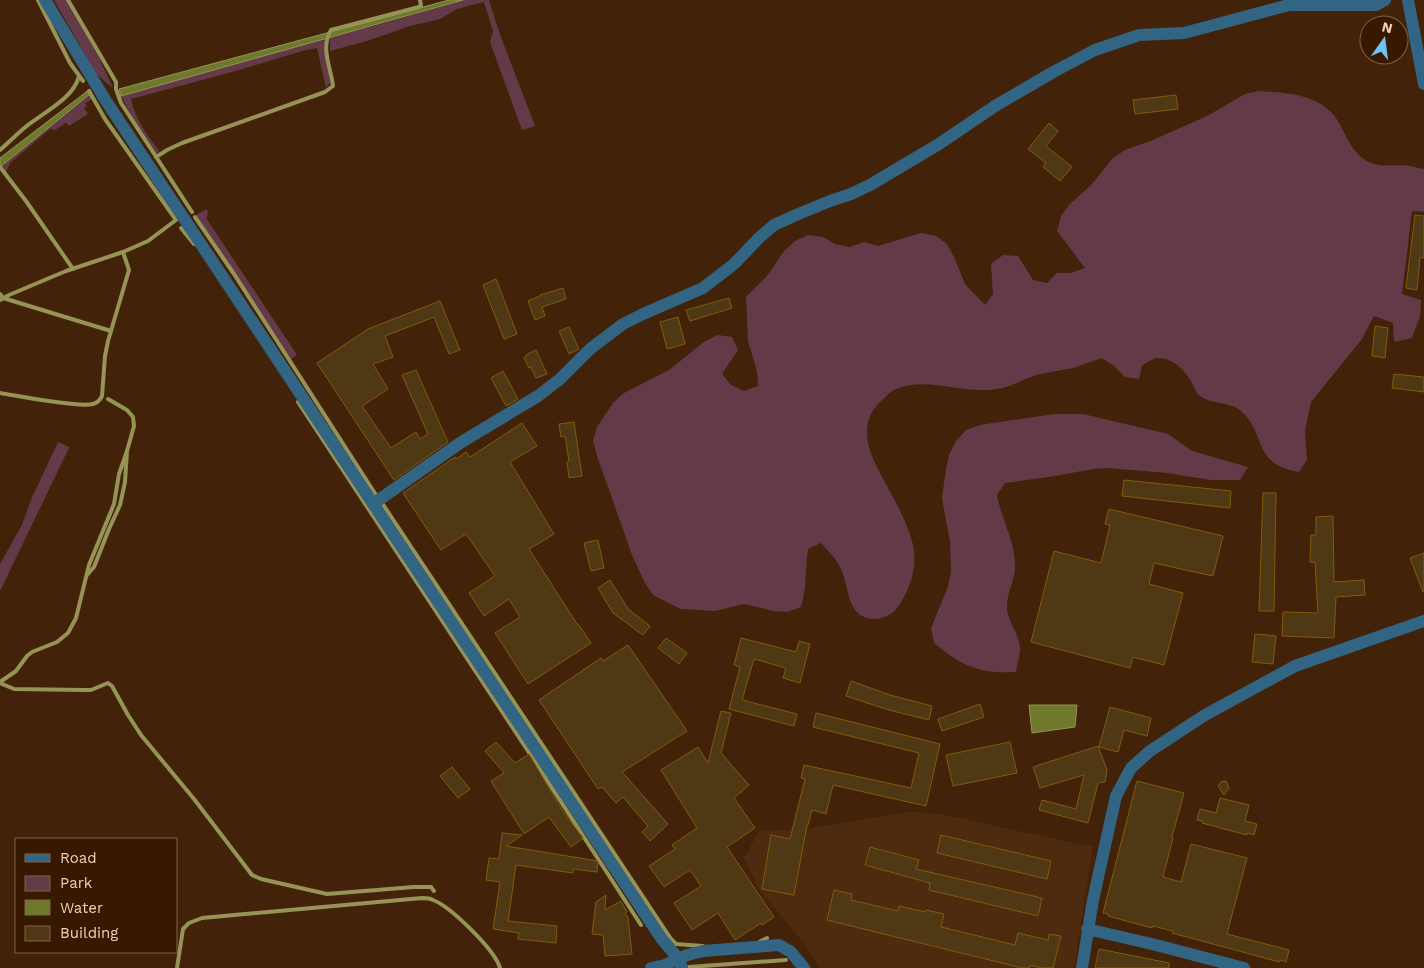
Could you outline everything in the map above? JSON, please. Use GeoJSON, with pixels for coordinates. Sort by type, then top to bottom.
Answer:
{"type":"FeatureCollection","features":[{"type":"Feature","properties":{"kind":"street"},"geometry":{"type":"LineString","coordinates":[[45,0],[106,101],[656,930],[680,963]]}},
{"type":"Feature","properties":{"kind":"street"},"geometry":{"type":"LineString","coordinates":[[373,504],[460,443],[538,396],[560,379],[590,349],[623,324],[703,288],[734,264],[774,225],[870,186],[939,144],[995,106],[1095,50],[1139,36],[1199,30],[1289,5],[1367,6],[1376,5],[1385,0]]}},
{"type":"Feature","properties":{"kind":"street"},"geometry":{"type":"LineString","coordinates":[[1408,0],[1424,84]]}},
{"type":"Feature","properties":{"kind":"street"},"geometry":{"type":"LineString","coordinates":[[1082,968],[1087,929],[1116,796],[1131,768],[1150,751],[1206,715],[1295,666],[1424,622]]}},
{"type":"Feature","properties":{"kind":"street"},"geometry":{"type":"LineString","coordinates":[[1087,929],[1244,968]]}},
{"type":"Feature","properties":{"kind":"street"},"geometry":{"type":"LineString","coordinates":[[651,968],[680,963],[703,951],[779,945],[791,952],[804,968]]}},
{"type":"Feature","properties":{"kind":"shaded area"},"geometry":{"type":"Polygon","coordinates":[[[910,812],[940,814],[1093,847],[1074,968],[820,968],[804,943],[759,890],[744,858],[759,831],[805,829],[910,812]]]}},
{"type":"Feature","properties":{"kind":"green space"},"geometry":{"type":"Polygon","coordinates":[[[54,0],[66,0],[97,54],[113,88],[96,74],[54,0]]]}},
{"type":"Feature","properties":{"kind":"green space"},"geometry":{"type":"Polygon","coordinates":[[[463,0],[489,0],[499,32],[535,126],[522,130],[490,42],[493,31],[484,2],[457,9],[440,19],[410,26],[330,51],[330,37],[463,0]]]}},
{"type":"Feature","properties":{"kind":"green space"},"geometry":{"type":"Polygon","coordinates":[[[325,38],[326,64],[331,80],[326,88],[317,48],[131,99],[138,120],[159,151],[156,154],[137,126],[121,96],[325,38]]]}},
{"type":"Feature","properties":{"kind":"green space"},"geometry":{"type":"Polygon","coordinates":[[[1259,91],[1292,94],[1323,105],[1338,121],[1357,153],[1370,163],[1385,166],[1407,165],[1424,169],[1424,212],[1412,211],[1402,294],[1421,300],[1420,316],[1412,338],[1394,342],[1393,323],[1374,316],[1362,339],[1311,402],[1305,431],[1307,460],[1299,472],[1284,468],[1267,456],[1250,421],[1242,412],[1233,406],[1210,401],[1200,396],[1178,365],[1162,358],[1156,358],[1142,365],[1139,379],[1125,377],[1102,358],[1073,368],[1040,374],[997,389],[972,390],[921,384],[908,386],[894,390],[881,401],[872,413],[867,426],[870,452],[906,523],[914,553],[912,578],[902,601],[892,613],[874,619],[858,613],[853,607],[838,564],[821,543],[808,549],[801,607],[787,612],[773,611],[744,604],[715,611],[681,609],[653,595],[645,583],[632,555],[597,456],[593,441],[597,427],[613,403],[624,393],[669,370],[704,342],[717,335],[732,337],[738,350],[722,374],[731,385],[744,391],[758,386],[757,371],[748,341],[746,297],[767,276],[784,251],[795,241],[808,235],[823,237],[835,244],[850,247],[864,242],[878,246],[921,233],[936,236],[947,244],[965,284],[985,305],[993,294],[991,264],[1003,255],[1018,256],[1033,280],[1047,283],[1057,273],[1071,273],[1085,268],[1057,231],[1061,216],[1069,205],[1092,184],[1113,158],[1125,150],[1207,116],[1245,94],[1259,91]]]}},
{"type":"Feature","properties":{"kind":"green space"},"geometry":{"type":"Polygon","coordinates":[[[90,95],[92,99],[85,103],[87,106],[84,108],[88,114],[69,126],[66,123],[55,130],[50,129],[10,163],[6,172],[1,166],[90,95]]]}},
{"type":"Feature","properties":{"kind":"green space"},"geometry":{"type":"Polygon","coordinates":[[[207,209],[208,214],[206,218],[297,355],[291,359],[196,215],[207,209]]]}},
{"type":"Feature","properties":{"kind":"green space"},"geometry":{"type":"Polygon","coordinates":[[[1054,414],[1083,414],[1168,434],[1192,451],[1248,467],[1240,480],[1211,480],[1167,473],[1108,468],[1005,483],[997,495],[1014,554],[1015,569],[1007,608],[1009,619],[1019,644],[1019,658],[1016,672],[981,670],[953,658],[934,643],[931,628],[948,587],[951,572],[950,542],[942,498],[949,455],[956,441],[966,430],[980,425],[1054,414]]]}},
{"type":"Feature","properties":{"kind":"green space"},"geometry":{"type":"Polygon","coordinates":[[[58,442],[69,447],[68,450],[0,591],[0,564],[22,525],[31,500],[58,442]]]}},
{"type":"Feature","properties":{"kind":"water"},"geometry":{"type":"Polygon","coordinates":[[[449,0],[463,0],[121,96],[119,89],[449,0]]]}},
{"type":"Feature","properties":{"kind":"water"},"geometry":{"type":"Polygon","coordinates":[[[90,89],[92,94],[0,167],[0,158],[90,89]]]}},
{"type":"Feature","properties":{"kind":"water"},"geometry":{"type":"Polygon","coordinates":[[[1029,705],[1077,705],[1075,727],[1032,733],[1029,705]]]}},
{"type":"Feature","properties":{"kind":"building"},"geometry":{"type":"Polygon","coordinates":[[[1176,95],[1178,109],[1135,114],[1133,100],[1176,95]]]}},
{"type":"Feature","properties":{"kind":"building"},"geometry":{"type":"Polygon","coordinates":[[[1049,123],[1058,131],[1046,146],[1072,167],[1060,181],[1043,167],[1046,163],[1028,149],[1049,123]]]}},
{"type":"Feature","properties":{"kind":"building"},"geometry":{"type":"Polygon","coordinates":[[[1415,215],[1424,216],[1424,258],[1420,257],[1417,290],[1406,288],[1415,215]]]}},
{"type":"Feature","properties":{"kind":"building"},"geometry":{"type":"Polygon","coordinates":[[[496,279],[517,334],[504,339],[483,285],[496,279]]]}},
{"type":"Feature","properties":{"kind":"building"},"geometry":{"type":"Polygon","coordinates":[[[563,288],[566,299],[542,307],[545,316],[535,320],[528,301],[563,288]]]}},
{"type":"Feature","properties":{"kind":"building"},"geometry":{"type":"Polygon","coordinates":[[[729,298],[732,308],[690,321],[686,310],[729,298]]]}},
{"type":"Feature","properties":{"kind":"building"},"geometry":{"type":"Polygon","coordinates":[[[440,301],[460,350],[449,354],[434,317],[385,336],[393,357],[373,364],[388,389],[362,406],[391,448],[416,432],[420,439],[428,434],[402,375],[416,370],[448,442],[394,480],[317,363],[368,329],[440,301]]]}},
{"type":"Feature","properties":{"kind":"building"},"geometry":{"type":"Polygon","coordinates":[[[678,317],[685,344],[667,349],[660,322],[678,317]]]}},
{"type":"Feature","properties":{"kind":"building"},"geometry":{"type":"Polygon","coordinates":[[[1375,326],[1388,328],[1385,358],[1372,356],[1375,326]]]}},
{"type":"Feature","properties":{"kind":"building"},"geometry":{"type":"Polygon","coordinates":[[[569,327],[579,349],[569,354],[559,331],[569,327]]]}},
{"type":"Feature","properties":{"kind":"building"},"geometry":{"type":"Polygon","coordinates":[[[536,350],[547,374],[536,378],[524,358],[536,350]]]}},
{"type":"Feature","properties":{"kind":"building"},"geometry":{"type":"Polygon","coordinates":[[[503,371],[518,399],[506,406],[491,378],[503,371]]]}},
{"type":"Feature","properties":{"kind":"building"},"geometry":{"type":"Polygon","coordinates":[[[1394,374],[1424,377],[1424,392],[1392,388],[1394,374]]]}},
{"type":"Feature","properties":{"kind":"building"},"geometry":{"type":"Polygon","coordinates":[[[574,422],[582,476],[569,478],[567,462],[569,461],[565,436],[561,437],[559,424],[574,422]]]}},
{"type":"Feature","properties":{"kind":"building"},"geometry":{"type":"Polygon","coordinates":[[[522,423],[537,446],[510,462],[554,534],[529,549],[591,643],[528,684],[495,633],[520,617],[509,599],[484,616],[469,593],[495,576],[466,534],[441,550],[403,493],[455,457],[456,459],[466,452],[470,457],[522,423]]]}},
{"type":"Feature","properties":{"kind":"building"},"geometry":{"type":"Polygon","coordinates":[[[1124,480],[1231,491],[1230,508],[1122,496],[1124,480]]]}},
{"type":"Feature","properties":{"kind":"building"},"geometry":{"type":"Polygon","coordinates":[[[1263,493],[1276,493],[1274,611],[1259,611],[1263,493]]]}},
{"type":"Feature","properties":{"kind":"building"},"geometry":{"type":"Polygon","coordinates":[[[1109,509],[1223,536],[1213,576],[1154,563],[1149,584],[1183,593],[1164,665],[1133,657],[1130,668],[1031,642],[1054,551],[1101,563],[1110,525],[1105,524],[1109,509]]]}},
{"type":"Feature","properties":{"kind":"building"},"geometry":{"type":"Polygon","coordinates":[[[1333,516],[1334,582],[1364,580],[1365,595],[1336,597],[1334,638],[1282,636],[1283,612],[1318,613],[1315,562],[1310,562],[1311,535],[1316,535],[1316,517],[1333,516]]]}},
{"type":"Feature","properties":{"kind":"building"},"geometry":{"type":"Polygon","coordinates":[[[598,540],[604,568],[591,571],[584,543],[598,540]]]}},
{"type":"Feature","properties":{"kind":"building"},"geometry":{"type":"Polygon","coordinates":[[[1424,553],[1424,592],[1423,592],[1410,558],[1424,553]]]}},
{"type":"Feature","properties":{"kind":"building"},"geometry":{"type":"Polygon","coordinates":[[[610,580],[629,610],[650,626],[643,635],[613,613],[598,588],[610,580]]]}},
{"type":"Feature","properties":{"kind":"building"},"geometry":{"type":"Polygon","coordinates":[[[1255,634],[1276,636],[1273,664],[1252,662],[1255,634]]]}},
{"type":"Feature","properties":{"kind":"building"},"geometry":{"type":"Polygon","coordinates":[[[666,638],[687,653],[679,664],[658,648],[666,638]]]}},
{"type":"Feature","properties":{"kind":"building"},"geometry":{"type":"Polygon","coordinates":[[[741,638],[796,652],[799,641],[810,644],[800,683],[783,678],[786,668],[754,659],[742,700],[797,714],[794,726],[729,709],[740,667],[734,665],[741,638]]]}},
{"type":"Feature","properties":{"kind":"building"},"geometry":{"type":"Polygon","coordinates":[[[628,645],[687,731],[622,772],[668,824],[650,841],[642,832],[648,826],[623,797],[616,803],[602,787],[598,789],[539,700],[601,658],[603,661],[628,645]]]}},
{"type":"Feature","properties":{"kind":"building"},"geometry":{"type":"Polygon","coordinates":[[[851,681],[890,695],[932,706],[929,720],[889,710],[846,696],[851,681]]]}},
{"type":"Feature","properties":{"kind":"building"},"geometry":{"type":"Polygon","coordinates":[[[980,704],[984,717],[942,731],[938,719],[980,704]]]}},
{"type":"Feature","properties":{"kind":"building"},"geometry":{"type":"Polygon","coordinates":[[[1110,707],[1151,718],[1147,736],[1124,730],[1118,752],[1099,747],[1110,707]]]}},
{"type":"Feature","properties":{"kind":"building"},"geometry":{"type":"Polygon","coordinates":[[[721,711],[731,713],[721,753],[749,785],[734,798],[755,828],[727,847],[774,917],[735,940],[718,913],[692,930],[674,903],[701,886],[690,870],[664,887],[649,866],[675,849],[672,845],[697,828],[661,770],[698,747],[708,763],[721,711]]]}},
{"type":"Feature","properties":{"kind":"building"},"geometry":{"type":"Polygon","coordinates":[[[816,713],[940,744],[926,806],[833,785],[826,814],[812,810],[807,825],[794,895],[762,889],[771,835],[790,839],[805,779],[801,778],[804,765],[911,788],[919,753],[813,727],[816,713]]]}},
{"type":"Feature","properties":{"kind":"building"},"geometry":{"type":"Polygon","coordinates":[[[496,742],[515,763],[529,754],[562,810],[583,838],[571,847],[549,817],[524,834],[491,781],[504,773],[485,751],[496,742]]]}},
{"type":"Feature","properties":{"kind":"building"},"geometry":{"type":"Polygon","coordinates":[[[1010,742],[1017,773],[953,786],[946,755],[1010,742]]]}},
{"type":"Feature","properties":{"kind":"building"},"geometry":{"type":"Polygon","coordinates":[[[1098,746],[1107,770],[1105,782],[1098,783],[1088,823],[1039,810],[1042,800],[1076,809],[1084,775],[1040,788],[1033,767],[1098,746]]]}},
{"type":"Feature","properties":{"kind":"building"},"geometry":{"type":"Polygon","coordinates":[[[452,767],[470,789],[458,798],[440,776],[452,767]]]}},
{"type":"Feature","properties":{"kind":"building"},"geometry":{"type":"Polygon","coordinates":[[[1137,781],[1184,793],[1163,877],[1181,882],[1191,844],[1247,858],[1227,934],[1289,950],[1286,962],[1280,960],[1279,962],[1172,933],[1173,931],[1153,926],[1152,928],[1103,913],[1137,781]]]}},
{"type":"Feature","properties":{"kind":"building"},"geometry":{"type":"Polygon","coordinates":[[[1226,781],[1229,788],[1224,795],[1218,786],[1221,782],[1226,781]]]}},
{"type":"Feature","properties":{"kind":"building"},"geometry":{"type":"Polygon","coordinates":[[[1220,798],[1249,805],[1245,821],[1257,824],[1254,835],[1247,833],[1247,835],[1197,820],[1200,809],[1216,813],[1220,798]]]}},
{"type":"Feature","properties":{"kind":"building"},"geometry":{"type":"Polygon","coordinates":[[[502,833],[522,835],[506,846],[598,861],[597,872],[573,869],[573,873],[516,865],[508,921],[557,926],[556,943],[518,939],[519,933],[493,929],[500,882],[486,880],[489,858],[499,859],[502,833]]]}},
{"type":"Feature","properties":{"kind":"building"},"geometry":{"type":"Polygon","coordinates":[[[941,835],[1051,861],[1047,879],[937,853],[941,835]]]}},
{"type":"Feature","properties":{"kind":"building"},"geometry":{"type":"Polygon","coordinates":[[[870,847],[919,860],[916,869],[1042,898],[1038,916],[929,890],[930,883],[865,865],[870,847]]]}},
{"type":"Feature","properties":{"kind":"building"},"geometry":{"type":"Polygon","coordinates":[[[834,890],[852,894],[851,900],[898,911],[899,906],[944,914],[941,927],[1015,945],[1018,933],[1048,940],[1049,934],[1061,936],[1053,968],[1030,965],[1029,968],[1022,968],[827,920],[834,890]]]}},
{"type":"Feature","properties":{"kind":"building"},"geometry":{"type":"Polygon","coordinates":[[[606,895],[605,910],[621,901],[627,912],[625,913],[628,918],[632,954],[605,956],[603,935],[592,934],[596,902],[606,895]]]}},
{"type":"Feature","properties":{"kind":"building"},"geometry":{"type":"Polygon","coordinates":[[[1099,949],[1169,963],[1169,968],[1095,968],[1099,949]]]}},
{"type":"Feature","properties":{"kind":"waterway"},"geometry":{"type":"LineString","coordinates":[[38,0],[70,63],[83,81]]}},
{"type":"Feature","properties":{"kind":"waterway"},"geometry":{"type":"LineString","coordinates":[[68,0],[116,82],[116,89],[121,103],[192,212]]}},
{"type":"Feature","properties":{"kind":"waterway"},"geometry":{"type":"LineString","coordinates":[[156,157],[182,143],[325,92],[333,86],[326,51],[326,44],[331,30],[419,7],[421,6],[420,0]]}},
{"type":"Feature","properties":{"kind":"waterway"},"geometry":{"type":"LineString","coordinates":[[0,150],[30,123],[64,99],[71,92],[79,76]]}},
{"type":"Feature","properties":{"kind":"waterway"},"geometry":{"type":"LineString","coordinates":[[0,300],[66,271],[123,252],[148,241],[176,220],[105,119],[89,91]]}},
{"type":"Feature","properties":{"kind":"waterway"},"geometry":{"type":"LineString","coordinates":[[0,167],[73,269]]}},
{"type":"Feature","properties":{"kind":"waterway"},"geometry":{"type":"LineString","coordinates":[[195,217],[234,274],[376,495]]}},
{"type":"Feature","properties":{"kind":"waterway"},"geometry":{"type":"LineString","coordinates":[[181,228],[194,244]]}},
{"type":"Feature","properties":{"kind":"waterway"},"geometry":{"type":"LineString","coordinates":[[0,393],[85,405],[96,403],[99,400],[102,396],[108,341],[129,270],[123,252]]}},
{"type":"Feature","properties":{"kind":"waterway"},"geometry":{"type":"LineString","coordinates":[[0,294],[3,298],[111,331]]}},
{"type":"Feature","properties":{"kind":"waterway"},"geometry":{"type":"LineString","coordinates":[[87,575],[94,567],[120,505],[125,482],[127,451],[134,426],[133,417],[127,410],[108,399]]}},
{"type":"Feature","properties":{"kind":"waterway"},"geometry":{"type":"LineString","coordinates":[[298,402],[641,925]]}},
{"type":"Feature","properties":{"kind":"waterway"},"geometry":{"type":"LineString","coordinates":[[0,682],[16,671],[32,652],[57,642],[68,633],[76,618],[89,565],[114,504],[119,474],[127,451]]}},
{"type":"Feature","properties":{"kind":"waterway"},"geometry":{"type":"LineString","coordinates":[[382,503],[671,939],[676,944],[703,946]]}},
{"type":"Feature","properties":{"kind":"waterway"},"geometry":{"type":"LineString","coordinates":[[0,683],[14,689],[91,690],[108,683],[112,686],[141,735],[194,799],[252,875],[261,879],[327,894],[414,887],[431,887],[434,891]]}},
{"type":"Feature","properties":{"kind":"waterway"},"geometry":{"type":"LineString","coordinates":[[177,968],[183,929],[189,923],[202,918],[422,898],[441,904],[461,920],[490,951],[500,968]]}},
{"type":"Feature","properties":{"kind":"waterway"},"geometry":{"type":"LineString","coordinates":[[759,942],[767,938]]}},
{"type":"Feature","properties":{"kind":"waterway"},"geometry":{"type":"LineString","coordinates":[[689,967],[786,960]]}}]}
